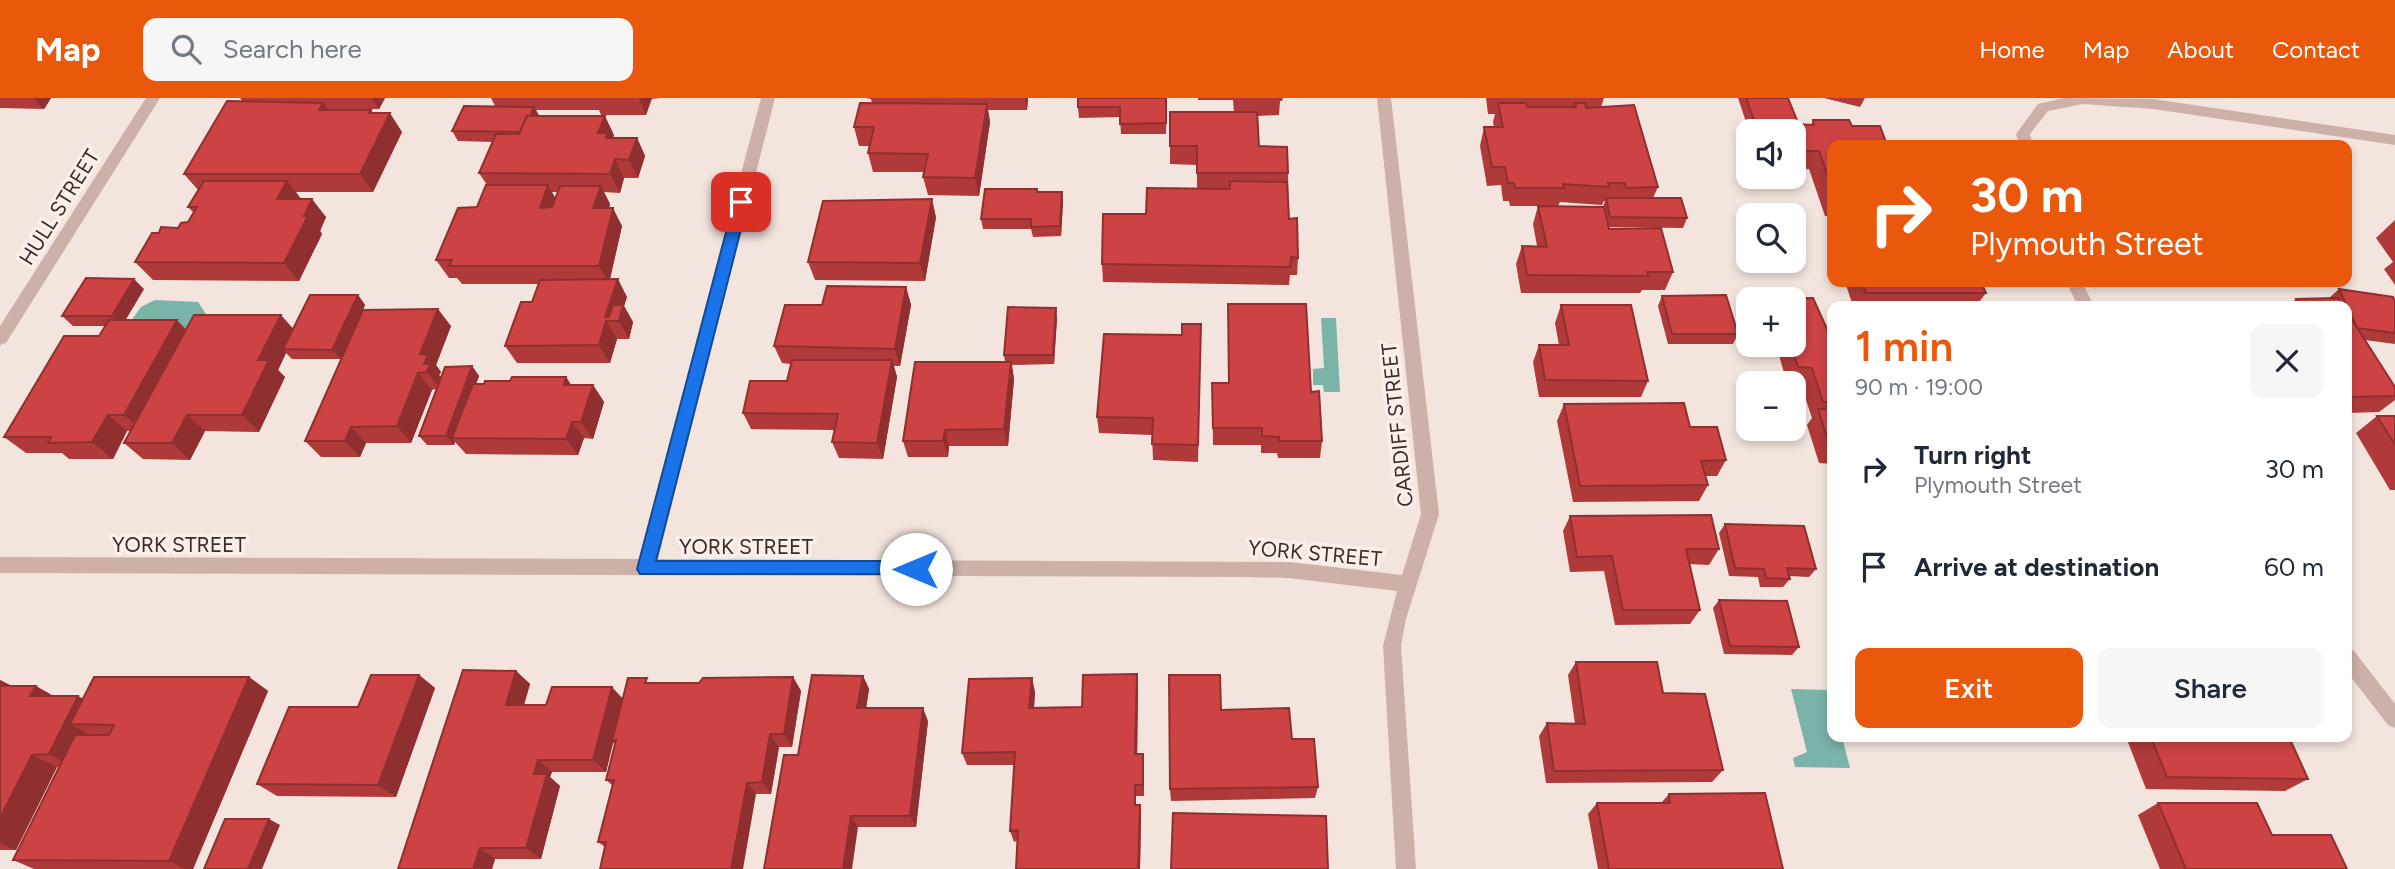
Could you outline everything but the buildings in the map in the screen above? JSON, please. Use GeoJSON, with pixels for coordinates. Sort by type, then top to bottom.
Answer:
{"type":"FeatureCollection","features":[{"type":"Feature","properties":{"kind":"street","name":"HULL STREET"},"geometry":{"type":"LineString","coordinates":[[0,339],[153,98]]}},
{"type":"Feature","properties":{"kind":"street"},"geometry":{"type":"LineString","coordinates":[[646,569],[768,98]]}},
{"type":"Feature","properties":{"kind":"street","name":"CARDIFF STREET"},"geometry":{"type":"LineString","coordinates":[[1384,98],[1430,505],[1423,541],[1408,584],[1392,646],[1406,869]]}},
{"type":"Feature","properties":{"kind":"street"},"geometry":{"type":"LineString","coordinates":[[2024,140],[2043,107],[2083,99],[2153,104],[2395,140]]}},
{"type":"Feature","properties":{"kind":"street","name":"YORK STREET"},"geometry":{"type":"LineString","coordinates":[[0,565],[1241,569],[1300,571],[1408,584]]}},
{"type":"Feature","properties":{"kind":"street"},"geometry":{"type":"LineString","coordinates":[[2352,663],[2395,719]]}},
{"type":"Feature","properties":{"kind":"water"},"geometry":{"type":"Polygon","coordinates":[[[155,300],[198,302],[206,314],[203,323],[188,334],[131,321],[141,307],[155,300]]]}},
{"type":"Feature","properties":{"kind":"water"},"geometry":{"type":"Polygon","coordinates":[[[1321,318],[1336,318],[1340,392],[1324,392],[1323,385],[1313,385],[1313,369],[1324,368],[1321,318]]]}},
{"type":"Feature","properties":{"kind":"water"},"geometry":{"type":"Polygon","coordinates":[[[1791,689],[1827,690],[1827,742],[1843,742],[1850,768],[1795,767],[1793,758],[1807,752],[1791,689]]]}},
{"type":"Feature","properties":{"kind":"route"},"geometry":{"type":"LineString","coordinates":[[741,202],[646,569],[916,569]]}}]}
